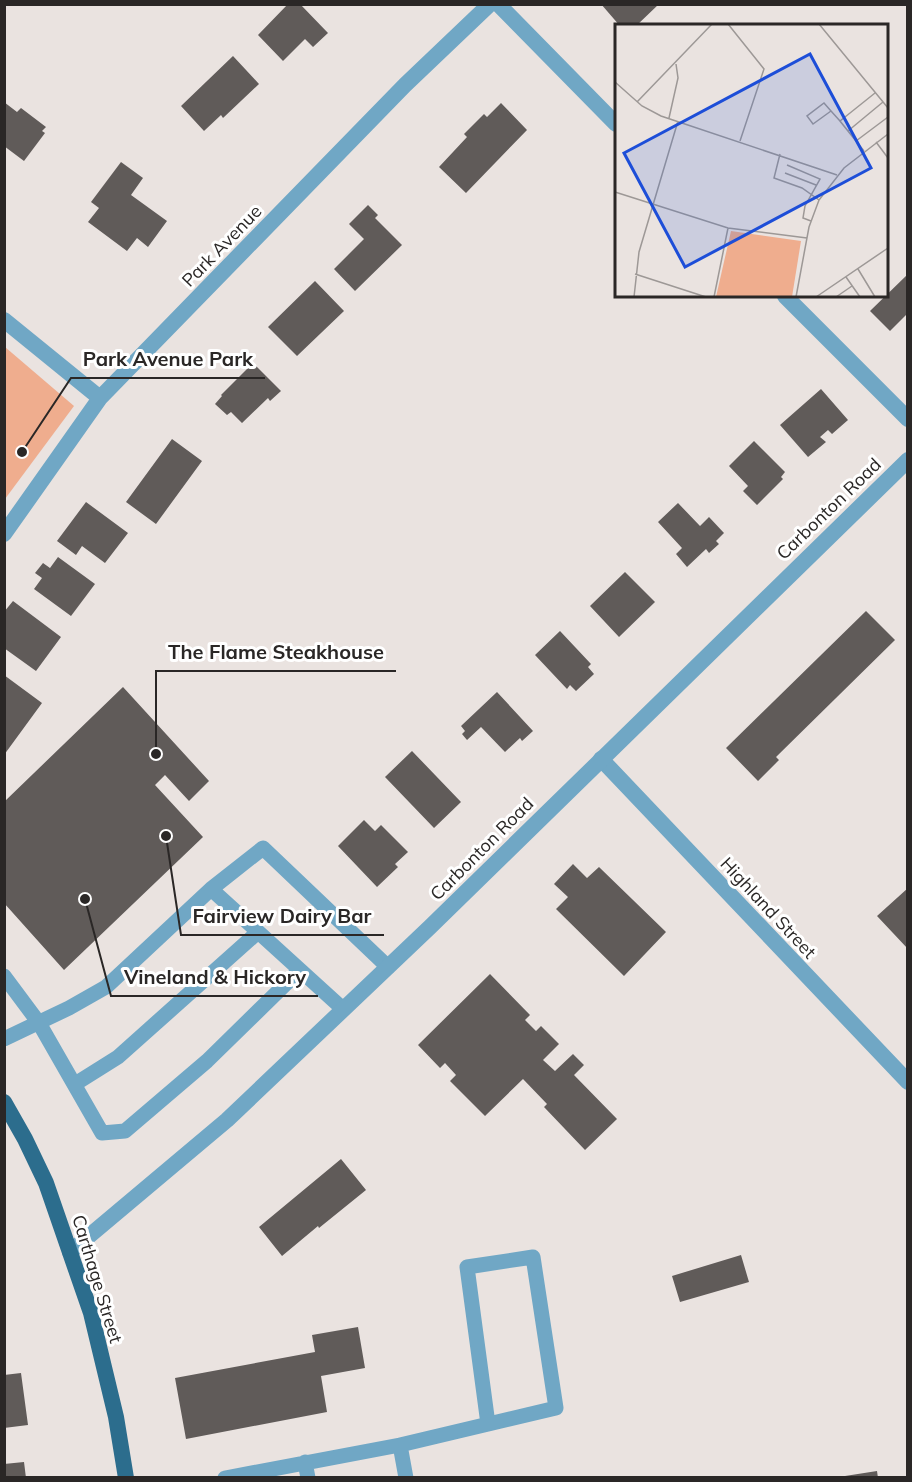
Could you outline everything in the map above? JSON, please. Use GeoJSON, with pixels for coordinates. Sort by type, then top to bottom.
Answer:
{"type":"FeatureCollection","features":[{"type":"Feature","properties":{"kind":"main road","name":"Carthage Street"},"geometry":{"type":"LineString","coordinates":[[4,1102],[46,1183],[91,1313],[116,1417],[126,1478]]}},
{"type":"Feature","properties":{"kind":"street","name":"Park Avenue"},"geometry":{"type":"LineString","coordinates":[[4,534],[100,398],[405,85],[490,4]]}},
{"type":"Feature","properties":{"kind":"street"},"geometry":{"type":"LineString","coordinates":[[498,4],[615,123]]}},
{"type":"Feature","properties":{"kind":"street"},"geometry":{"type":"LineString","coordinates":[[786,297],[908,419]]}},
{"type":"Feature","properties":{"kind":"street"},"geometry":{"type":"LineString","coordinates":[[4,320],[100,398]]}},
{"type":"Feature","properties":{"kind":"street","name":"Carbonton Road"},"geometry":{"type":"LineString","coordinates":[[70,1252],[227,1120],[388,967],[908,460]]}},
{"type":"Feature","properties":{"kind":"street","name":"Highland Street"},"geometry":{"type":"LineString","coordinates":[[601,759],[908,1082]]}},
{"type":"Feature","properties":{"kind":"lane"},"geometry":{"type":"LineString","coordinates":[[4,1039],[69,1008],[106,987],[211,889],[263,848],[388,967]]}},
{"type":"Feature","properties":{"kind":"lane"},"geometry":{"type":"LineString","coordinates":[[211,889],[343,1009]]}},
{"type":"Feature","properties":{"kind":"lane"},"geometry":{"type":"LineString","coordinates":[[75,1084],[118,1057],[258,932]]}},
{"type":"Feature","properties":{"kind":"lane"},"geometry":{"type":"LineString","coordinates":[[4,976],[39,1023],[102,1133],[125,1131],[207,1061],[300,970]]}},
{"type":"Feature","properties":{"kind":"lane"},"geometry":{"type":"LineString","coordinates":[[225,1478],[306,1470],[556,1408],[534,1257],[467,1267],[488,1424]]}},
{"type":"Feature","properties":{"kind":"lane"},"geometry":{"type":"LineString","coordinates":[[400,1445],[406,1478]]}},
{"type":"Feature","properties":{"kind":"shaded area"},"geometry":{"type":"Polygon","coordinates":[[[5,347],[74,406],[5,499],[5,347]]]}},
{"type":"Feature","properties":{"kind":"building"},"geometry":{"type":"Polygon","coordinates":[[[288,4],[300,4],[328,33],[313,47],[305,39],[283,61],[258,35],[288,4]]]}},
{"type":"Feature","properties":{"kind":"building"},"geometry":{"type":"Polygon","coordinates":[[[601,4],[659,4],[638,24],[618,24],[601,4]]]}},
{"type":"Feature","properties":{"kind":"building"},"geometry":{"type":"Polygon","coordinates":[[[233,56],[259,84],[223,118],[221,115],[204,131],[181,106],[233,56]]]}},
{"type":"Feature","properties":{"kind":"building"},"geometry":{"type":"Polygon","coordinates":[[[4,102],[17,112],[21,108],[46,127],[42,131],[45,133],[24,161],[4,146],[4,102]]]}},
{"type":"Feature","properties":{"kind":"building"},"geometry":{"type":"Polygon","coordinates":[[[501,103],[527,130],[466,193],[439,167],[467,137],[464,134],[484,114],[487,117],[501,103]]]}},
{"type":"Feature","properties":{"kind":"building"},"geometry":{"type":"Polygon","coordinates":[[[121,162],[143,178],[131,195],[167,221],[148,247],[137,238],[127,251],[88,222],[99,208],[91,202],[121,162]]]}},
{"type":"Feature","properties":{"kind":"building"},"geometry":{"type":"Polygon","coordinates":[[[368,205],[378,215],[375,218],[402,245],[355,291],[334,269],[364,239],[349,224],[368,205]]]}},
{"type":"Feature","properties":{"kind":"building"},"geometry":{"type":"Polygon","coordinates":[[[908,274],[908,313],[890,331],[870,311],[884,297],[888,297],[888,293],[908,274]]]}},
{"type":"Feature","properties":{"kind":"building"},"geometry":{"type":"Polygon","coordinates":[[[315,281],[344,311],[297,356],[268,327],[315,281]]]}},
{"type":"Feature","properties":{"kind":"building"},"geometry":{"type":"Polygon","coordinates":[[[253,363],[281,391],[270,401],[268,398],[242,423],[231,412],[227,415],[215,404],[253,363]]]}},
{"type":"Feature","properties":{"kind":"building"},"geometry":{"type":"Polygon","coordinates":[[[821,389],[848,420],[832,434],[828,430],[820,437],[826,442],[808,457],[780,425],[821,389]]]}},
{"type":"Feature","properties":{"kind":"building"},"geometry":{"type":"Polygon","coordinates":[[[172,439],[202,461],[156,524],[126,502],[172,439]]]}},
{"type":"Feature","properties":{"kind":"building"},"geometry":{"type":"Polygon","coordinates":[[[754,441],[785,472],[781,477],[783,479],[757,505],[743,491],[748,486],[729,466],[754,441]]]}},
{"type":"Feature","properties":{"kind":"building"},"geometry":{"type":"Polygon","coordinates":[[[86,502],[128,533],[105,563],[82,546],[76,555],[57,541],[86,502]]]}},
{"type":"Feature","properties":{"kind":"building"},"geometry":{"type":"Polygon","coordinates":[[[678,503],[700,526],[709,517],[724,533],[716,541],[719,544],[709,553],[706,549],[687,567],[676,554],[682,548],[658,522],[678,503]]]}},
{"type":"Feature","properties":{"kind":"building"},"geometry":{"type":"Polygon","coordinates":[[[58,557],[95,584],[71,616],[34,589],[42,578],[35,573],[43,563],[50,568],[58,557]]]}},
{"type":"Feature","properties":{"kind":"building"},"geometry":{"type":"Polygon","coordinates":[[[625,572],[655,602],[619,637],[590,606],[625,572]]]}},
{"type":"Feature","properties":{"kind":"building"},"geometry":{"type":"Polygon","coordinates":[[[13,601],[61,637],[36,671],[4,648],[4,612],[13,601]]]}},
{"type":"Feature","properties":{"kind":"building"},"geometry":{"type":"Polygon","coordinates":[[[866,611],[895,640],[776,757],[779,760],[758,781],[726,748],[866,611]]]}},
{"type":"Feature","properties":{"kind":"building"},"geometry":{"type":"Polygon","coordinates":[[[560,631],[591,664],[588,667],[594,674],[576,691],[570,685],[567,689],[535,655],[560,631]]]}},
{"type":"Feature","properties":{"kind":"building"},"geometry":{"type":"Polygon","coordinates":[[[4,675],[42,703],[4,755],[4,675]]]}},
{"type":"Feature","properties":{"kind":"building"},"geometry":{"type":"Polygon","coordinates":[[[123,687],[209,781],[189,801],[165,775],[155,785],[203,837],[64,970],[4,903],[4,802],[123,687]]]}},
{"type":"Feature","properties":{"kind":"building"},"geometry":{"type":"Polygon","coordinates":[[[497,692],[533,731],[522,741],[520,738],[505,752],[481,727],[467,740],[462,734],[465,731],[461,726],[497,692]]]}},
{"type":"Feature","properties":{"kind":"building"},"geometry":{"type":"Polygon","coordinates":[[[412,751],[461,802],[434,828],[385,777],[412,751]]]}},
{"type":"Feature","properties":{"kind":"building"},"geometry":{"type":"Polygon","coordinates":[[[364,820],[375,831],[381,825],[408,852],[395,864],[398,867],[377,887],[338,846],[364,820]]]}},
{"type":"Feature","properties":{"kind":"building"},"geometry":{"type":"Polygon","coordinates":[[[573,864],[587,878],[599,867],[666,932],[624,976],[556,909],[568,897],[554,884],[573,864]]]}},
{"type":"Feature","properties":{"kind":"building"},"geometry":{"type":"Polygon","coordinates":[[[908,888],[908,949],[877,916],[908,888]]]}},
{"type":"Feature","properties":{"kind":"building"},"geometry":{"type":"Polygon","coordinates":[[[490,974],[530,1015],[525,1020],[536,1031],[541,1026],[559,1044],[543,1060],[555,1071],[573,1054],[584,1065],[574,1075],[617,1119],[585,1150],[544,1107],[547,1104],[523,1079],[485,1116],[450,1081],[456,1075],[445,1063],[440,1068],[418,1045],[490,974]]]}},
{"type":"Feature","properties":{"kind":"building"},"geometry":{"type":"Polygon","coordinates":[[[341,1159],[366,1190],[282,1256],[259,1227],[341,1159]]]}},
{"type":"Feature","properties":{"kind":"building"},"geometry":{"type":"Polygon","coordinates":[[[741,1255],[749,1282],[680,1302],[672,1276],[741,1255]]]}},
{"type":"Feature","properties":{"kind":"building"},"geometry":{"type":"Polygon","coordinates":[[[358,1327],[365,1368],[321,1376],[327,1412],[186,1439],[175,1378],[315,1352],[312,1335],[358,1327]]]}},
{"type":"Feature","properties":{"kind":"building"},"geometry":{"type":"Polygon","coordinates":[[[21,1373],[28,1425],[4,1428],[4,1375],[21,1373]]]}},
{"type":"Feature","properties":{"kind":"building"},"geometry":{"type":"Polygon","coordinates":[[[24,1462],[26,1478],[4,1478],[4,1464],[24,1462]]]}},
{"type":"Feature","properties":{"kind":"building"},"geometry":{"type":"Polygon","coordinates":[[[877,1471],[878,1478],[845,1478],[845,1476],[877,1471]]]}},
{"type":"Feature","properties":{"kind":"place","name":"Park Avenue Park"},"geometry":{"type":"Point","coordinates":[22,452]}},
{"type":"Feature","properties":{"kind":"place","name":"The Flame Steakhouse"},"geometry":{"type":"Point","coordinates":[156,754]}},
{"type":"Feature","properties":{"kind":"place","name":"Fairview Dairy Bar"},"geometry":{"type":"Point","coordinates":[166,836]}},
{"type":"Feature","properties":{"kind":"place","name":"Vineland & Hickory"},"geometry":{"type":"Point","coordinates":[85,899]}}]}
